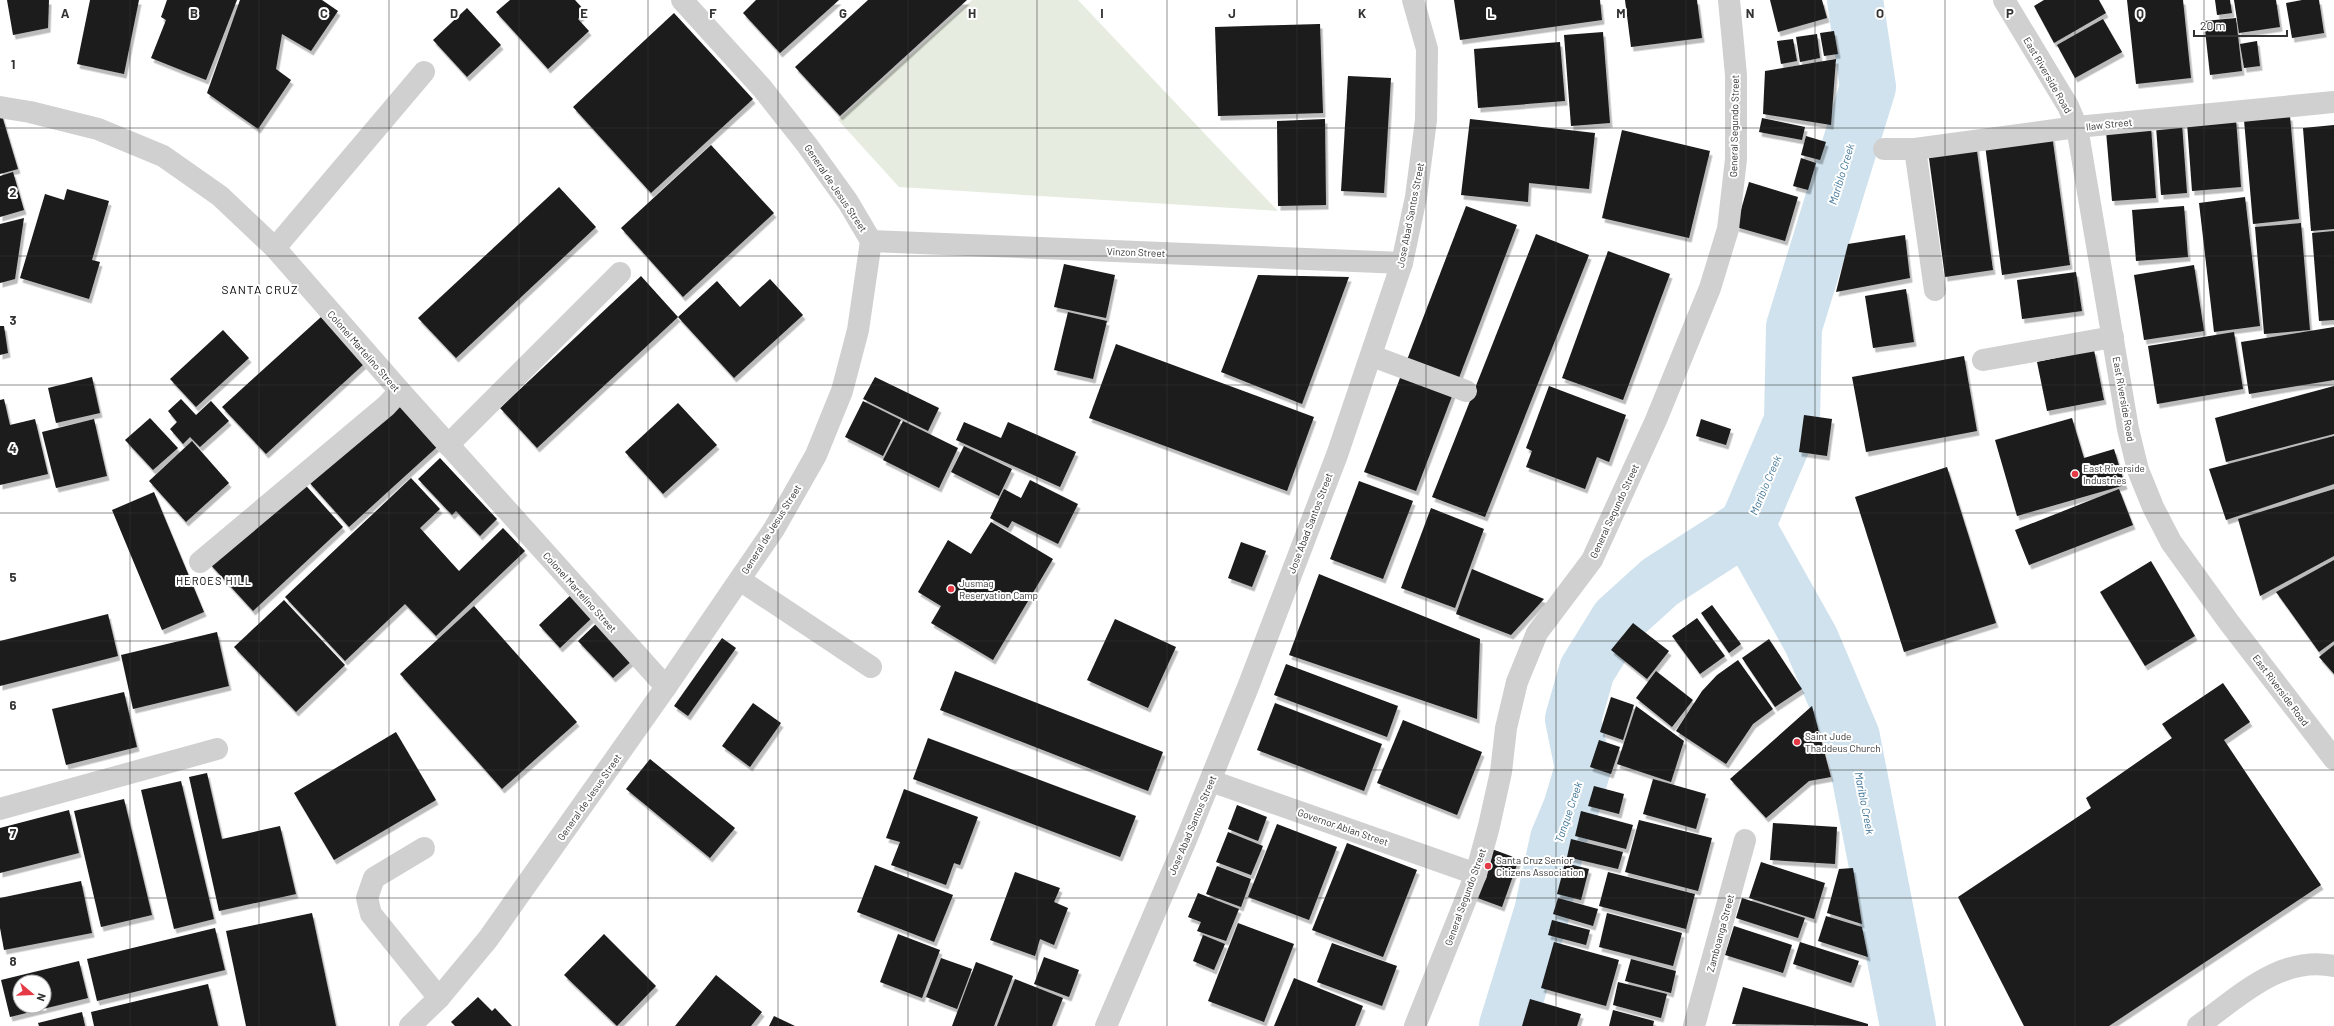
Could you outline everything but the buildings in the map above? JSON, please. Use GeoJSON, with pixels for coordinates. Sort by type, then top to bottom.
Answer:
{"type":"FeatureCollection","features":[{"type":"Feature","properties":{"kind":"street","name":"General de Jesus Street"},"geometry":{"type":"LineString","coordinates":[[410,1026],[439,998],[488,939],[740,580],[774,529],[816,455],[842,391],[858,330],[871,241],[848,202],[807,145],[762,88],[682,0]]}},
{"type":"Feature","properties":{"kind":"street","name":"Jose Abad Santos Street"},"geometry":{"type":"LineString","coordinates":[[1106,1026],[1211,781],[1337,455],[1372,356],[1402,263],[1416,197],[1426,120],[1427,49],[1413,0]]}},
{"type":"Feature","properties":{"kind":"street","name":"General Segundo Street"},"geometry":{"type":"LineString","coordinates":[[1415,1026],[1476,874],[1501,772],[1506,728],[1517,682],[1537,633],[1592,560],[1688,345],[1710,288],[1728,229],[1736,144],[1736,75],[1729,0]]}},
{"type":"Feature","properties":{"kind":"street","name":"East Riverside Road"},"geometry":{"type":"LineString","coordinates":[[2004,0],[2068,106],[2077,127],[2128,429],[2138,470],[2153,508],[2171,542],[2334,759]]}},
{"type":"Feature","properties":{"kind":"street"},"geometry":{"type":"LineString","coordinates":[[275,248],[424,72]]}},
{"type":"Feature","properties":{"kind":"street","name":"Ilaw Street"},"geometry":{"type":"LineString","coordinates":[[1884,149],[1915,149],[2077,127],[2334,102]]}},
{"type":"Feature","properties":{"kind":"street","name":"Colonel Martelino Street"},"geometry":{"type":"LineString","coordinates":[[0,107],[30,112],[98,129],[163,156],[220,196],[275,248],[448,445],[666,687]]}},
{"type":"Feature","properties":{"kind":"street"},"geometry":{"type":"LineString","coordinates":[[1915,149],[1935,290]]}},
{"type":"Feature","properties":{"kind":"street","name":"Vinzon Street"},"geometry":{"type":"LineString","coordinates":[[871,241],[1402,263]]}},
{"type":"Feature","properties":{"kind":"street"},"geometry":{"type":"LineString","coordinates":[[448,445],[620,273]]}},
{"type":"Feature","properties":{"kind":"street"},"geometry":{"type":"LineString","coordinates":[[1983,360],[2113,337]]}},
{"type":"Feature","properties":{"kind":"street"},"geometry":{"type":"LineString","coordinates":[[1372,356],[1466,391]]}},
{"type":"Feature","properties":{"kind":"street"},"geometry":{"type":"LineString","coordinates":[[200,562],[386,406],[400,391]]}},
{"type":"Feature","properties":{"kind":"street"},"geometry":{"type":"LineString","coordinates":[[740,580],[870,667]]}},
{"type":"Feature","properties":{"kind":"street"},"geometry":{"type":"LineString","coordinates":[[0,809],[217,749]]}},
{"type":"Feature","properties":{"kind":"street","name":"Governor Ablan Street"},"geometry":{"type":"LineString","coordinates":[[1211,781],[1476,874]]}},
{"type":"Feature","properties":{"kind":"street","name":"Zamboanga Street"},"geometry":{"type":"LineString","coordinates":[[1694,1026],[1745,840]]}},
{"type":"Feature","properties":{"kind":"street"},"geometry":{"type":"LineString","coordinates":[[424,848],[374,878],[367,898],[370,914],[439,998]]}},
{"type":"Feature","properties":{"kind":"street"},"geometry":{"type":"LineString","coordinates":[[2198,1026],[2275,972],[2304,964],[2334,966]]}},
{"type":"Feature","properties":{"kind":"shaded area"},"geometry":{"type":"Polygon","coordinates":[[[972,0],[1078,0],[1278,211],[899,187],[838,120],[972,0]]]}},
{"type":"Feature","properties":{"kind":"waterway","name":"Mariblo Creek"},"geometry":{"type":"LineString","coordinates":[[1747,526],[1792,421],[1794,327],[1868,87],[1855,0]]}},
{"type":"Feature","properties":{"kind":"waterway","name":"Mariblo Creek"},"geometry":{"type":"LineString","coordinates":[[1747,526],[1811,640],[1852,737],[1908,1026]]}},
{"type":"Feature","properties":{"kind":"waterway","name":"Tanque Creek"},"geometry":{"type":"LineString","coordinates":[[1507,1026],[1542,912],[1558,839],[1571,808],[1583,768],[1573,719],[1587,670],[1618,620],[1660,582],[1747,526]]}},
{"type":"Feature","properties":{"kind":"place","name":"East Riverside Industries"},"geometry":{"type":"Point","coordinates":[2075,474]}},
{"type":"Feature","properties":{"kind":"place","name":"Jusmag Reservation Camp"},"geometry":{"type":"Point","coordinates":[951,589]}},
{"type":"Feature","properties":{"kind":"place","name":"Saint Jude Thaddeus Church"},"geometry":{"type":"Point","coordinates":[1797,742]}},
{"type":"Feature","properties":{"kind":"place","name":"Santa Cruz Senior Citizens Association"},"geometry":{"type":"Point","coordinates":[1488,866]}},
{"type":"Feature","properties":{"kind":"district","name":"SANTA CRUZ"},"geometry":{"type":"Point","coordinates":[260,289]}},
{"type":"Feature","properties":{"kind":"district","name":"HEROES HILL"},"geometry":{"type":"Point","coordinates":[214,580]}}]}
